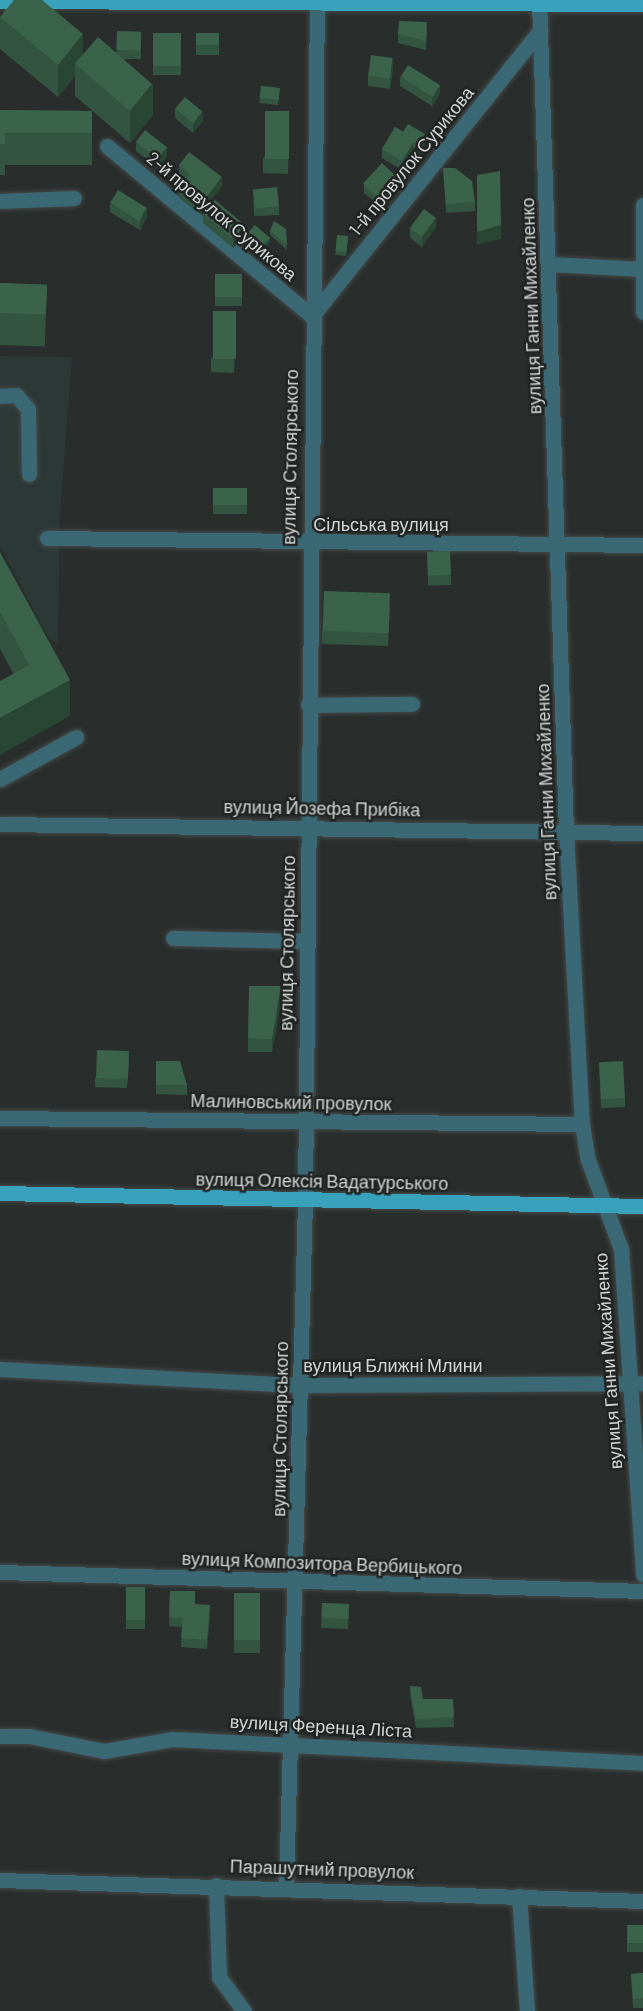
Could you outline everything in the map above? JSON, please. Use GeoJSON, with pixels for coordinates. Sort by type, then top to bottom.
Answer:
{"type":"FeatureCollection","features":[{"type":"Feature","properties":{"kind":"main road"},"geometry":{"type":"LineString","coordinates":[[0,2],[317,1],[643,4]]}},
{"type":"Feature","properties":{"kind":"main road","name":"вулиця Олексія Вадатурського"},"geometry":{"type":"LineString","coordinates":[[0,1193],[643,1206]]}},
{"type":"Feature","properties":{"kind":"street","name":"вулиця Столярського"},"geometry":{"type":"LineString","coordinates":[[286,1886],[288,1742],[295,1583],[305,1200],[309,543],[317,1]]}},
{"type":"Feature","properties":{"kind":"street","name":"вулиця Ганни Михайленко"},"geometry":{"type":"LineString","coordinates":[[539,2],[566,831],[582,1124],[588,1160],[610,1207],[621,1249],[636,1383],[643,1574]]}},
{"type":"Feature","properties":{"kind":"street","name":"1-й провулок Сурикова"},"geometry":{"type":"LineString","coordinates":[[312,316],[540,30]]}},
{"type":"Feature","properties":{"kind":"street","name":"2-й провулок Сурикова"},"geometry":{"type":"LineString","coordinates":[[107,146],[312,316]]}},
{"type":"Feature","properties":{"kind":"street"},"geometry":{"type":"LineString","coordinates":[[0,201],[74,198]]}},
{"type":"Feature","properties":{"kind":"street"},"geometry":{"type":"LineString","coordinates":[[643,204],[643,312]]}},
{"type":"Feature","properties":{"kind":"street"},"geometry":{"type":"LineString","coordinates":[[549,264],[643,269]]}},
{"type":"Feature","properties":{"kind":"street"},"geometry":{"type":"LineString","coordinates":[[0,396],[16,395],[28,409],[29,474]]}},
{"type":"Feature","properties":{"kind":"street","name":"Сільська вулиця"},"geometry":{"type":"LineString","coordinates":[[47,538],[643,546]]}},
{"type":"Feature","properties":{"kind":"street"},"geometry":{"type":"LineString","coordinates":[[308,705],[412,704]]}},
{"type":"Feature","properties":{"kind":"street"},"geometry":{"type":"LineString","coordinates":[[0,779],[76,737]]}},
{"type":"Feature","properties":{"kind":"street","name":"вулиця Йозефа Прибіка"},"geometry":{"type":"LineString","coordinates":[[0,824],[308,826],[643,833]]}},
{"type":"Feature","properties":{"kind":"street"},"geometry":{"type":"LineString","coordinates":[[173,938],[306,942]]}},
{"type":"Feature","properties":{"kind":"street","name":"Малиновський провулок"},"geometry":{"type":"LineString","coordinates":[[0,1118],[582,1124]]}},
{"type":"Feature","properties":{"kind":"street","name":"вулиця Ближні Млини"},"geometry":{"type":"LineString","coordinates":[[0,1369],[300,1385],[636,1383]]}},
{"type":"Feature","properties":{"kind":"street","name":"вулиця Композитора Вербицького"},"geometry":{"type":"LineString","coordinates":[[0,1572],[295,1583],[643,1591]]}},
{"type":"Feature","properties":{"kind":"street","name":"вулиця Ференца Ліста"},"geometry":{"type":"LineString","coordinates":[[0,1736],[29,1736],[104,1751],[172,1739],[288,1742],[643,1763]]}},
{"type":"Feature","properties":{"kind":"street","name":"Парашутний провулок"},"geometry":{"type":"LineString","coordinates":[[0,1880],[286,1886],[643,1901]]}},
{"type":"Feature","properties":{"kind":"street"},"geometry":{"type":"LineString","coordinates":[[216,1885],[219,1977],[244,2011]]}},
{"type":"Feature","properties":{"kind":"street"},"geometry":{"type":"LineString","coordinates":[[519,1896],[526,2011]]}},
{"type":"Feature","properties":{"kind":"shaded area"},"geometry":{"type":"Polygon","coordinates":[[[0,356],[72,357],[60,513],[58,645],[48,637],[0,546],[0,356]]]}},
{"type":"Feature","properties":{"kind":"building"},"geometry":{"type":"Polygon","coordinates":[[[14,0],[42,0],[83,34],[58,65],[0,17],[14,0]]]}},
{"type":"Feature","properties":{"kind":"building"},"geometry":{"type":"Polygon","coordinates":[[[399,21],[427,22],[426,41],[398,34],[399,21]]]}},
{"type":"Feature","properties":{"kind":"building"},"geometry":{"type":"Polygon","coordinates":[[[117,31],[141,32],[140,51],[116,50],[117,31]]]}},
{"type":"Feature","properties":{"kind":"building"},"geometry":{"type":"Polygon","coordinates":[[[153,33],[181,33],[181,66],[153,66],[153,33]]]}},
{"type":"Feature","properties":{"kind":"building"},"geometry":{"type":"Polygon","coordinates":[[[196,33],[219,33],[219,45],[196,45],[196,33]]]}},
{"type":"Feature","properties":{"kind":"building"},"geometry":{"type":"Polygon","coordinates":[[[98,37],[152,84],[129,111],[75,63],[98,37]]]}},
{"type":"Feature","properties":{"kind":"building"},"geometry":{"type":"Polygon","coordinates":[[[371,55],[393,58],[390,79],[368,76],[371,55]]]}},
{"type":"Feature","properties":{"kind":"building"},"geometry":{"type":"Polygon","coordinates":[[[408,65],[440,85],[433,97],[401,77],[408,65]]]}},
{"type":"Feature","properties":{"kind":"building"},"geometry":{"type":"Polygon","coordinates":[[[261,86],[280,88],[279,100],[260,98],[261,86]]]}},
{"type":"Feature","properties":{"kind":"building"},"geometry":{"type":"Polygon","coordinates":[[[185,97],[203,112],[193,123],[175,108],[185,97]]]}},
{"type":"Feature","properties":{"kind":"building"},"geometry":{"type":"Polygon","coordinates":[[[0,110],[92,111],[92,133],[5,133],[5,144],[0,144],[0,110]]]}},
{"type":"Feature","properties":{"kind":"building"},"geometry":{"type":"Polygon","coordinates":[[[265,111],[289,111],[289,159],[265,159],[265,111]]]}},
{"type":"Feature","properties":{"kind":"building"},"geometry":{"type":"Polygon","coordinates":[[[408,124],[425,134],[418,146],[413,143],[402,161],[382,149],[395,127],[403,132],[408,124]]]}},
{"type":"Feature","properties":{"kind":"building"},"geometry":{"type":"Polygon","coordinates":[[[145,130],[167,147],[158,159],[136,142],[145,130]]]}},
{"type":"Feature","properties":{"kind":"building"},"geometry":{"type":"Polygon","coordinates":[[[189,152],[222,177],[200,205],[179,188],[190,174],[179,165],[189,152]]]}},
{"type":"Feature","properties":{"kind":"building"},"geometry":{"type":"Polygon","coordinates":[[[382,163],[399,179],[380,199],[363,183],[382,163]]]}},
{"type":"Feature","properties":{"kind":"building"},"geometry":{"type":"Polygon","coordinates":[[[443,168],[455,168],[472,181],[475,202],[446,204],[443,168]]]}},
{"type":"Feature","properties":{"kind":"building"},"geometry":{"type":"Polygon","coordinates":[[[500,171],[501,225],[477,232],[477,175],[500,171]]]}},
{"type":"Feature","properties":{"kind":"building"},"geometry":{"type":"Polygon","coordinates":[[[277,187],[279,206],[255,208],[253,190],[277,187]]]}},
{"type":"Feature","properties":{"kind":"building"},"geometry":{"type":"Polygon","coordinates":[[[118,190],[147,208],[139,221],[110,203],[118,190]]]}},
{"type":"Feature","properties":{"kind":"building"},"geometry":{"type":"Polygon","coordinates":[[[215,200],[245,225],[233,239],[203,214],[215,200]]]}},
{"type":"Feature","properties":{"kind":"building"},"geometry":{"type":"Polygon","coordinates":[[[424,209],[436,218],[422,237],[410,228],[424,209]]]}},
{"type":"Feature","properties":{"kind":"building"},"geometry":{"type":"Polygon","coordinates":[[[274,221],[286,229],[287,245],[270,231],[274,221]]]}},
{"type":"Feature","properties":{"kind":"building"},"geometry":{"type":"Polygon","coordinates":[[[255,225],[270,238],[262,248],[246,235],[255,225]]]}},
{"type":"Feature","properties":{"kind":"building"},"geometry":{"type":"Polygon","coordinates":[[[337,235],[348,236],[347,252],[336,251],[337,235]]]}},
{"type":"Feature","properties":{"kind":"building"},"geometry":{"type":"Polygon","coordinates":[[[215,274],[242,274],[242,297],[215,297],[215,274]]]}},
{"type":"Feature","properties":{"kind":"building"},"geometry":{"type":"Polygon","coordinates":[[[0,283],[47,285],[46,315],[0,313],[0,283]]]}},
{"type":"Feature","properties":{"kind":"building"},"geometry":{"type":"Polygon","coordinates":[[[213,311],[236,311],[236,359],[213,359],[213,311]]]}},
{"type":"Feature","properties":{"kind":"building"},"geometry":{"type":"Polygon","coordinates":[[[213,488],[247,488],[247,505],[213,505],[213,488]]]}},
{"type":"Feature","properties":{"kind":"building"},"geometry":{"type":"Polygon","coordinates":[[[450,551],[451,575],[428,576],[427,552],[450,551]]]}},
{"type":"Feature","properties":{"kind":"building"},"geometry":{"type":"Polygon","coordinates":[[[0,552],[70,680],[0,718],[0,681],[29,665],[0,612],[0,552]]]}},
{"type":"Feature","properties":{"kind":"building"},"geometry":{"type":"Polygon","coordinates":[[[324,591],[390,593],[389,633],[323,631],[324,591]]]}},
{"type":"Feature","properties":{"kind":"building"},"geometry":{"type":"Polygon","coordinates":[[[249,986],[281,986],[272,1039],[248,1038],[249,986]]]}},
{"type":"Feature","properties":{"kind":"building"},"geometry":{"type":"Polygon","coordinates":[[[97,1050],[129,1051],[128,1079],[96,1078],[97,1050]]]}},
{"type":"Feature","properties":{"kind":"building"},"geometry":{"type":"Polygon","coordinates":[[[156,1061],[180,1061],[187,1085],[156,1085],[156,1061]]]}},
{"type":"Feature","properties":{"kind":"building"},"geometry":{"type":"Polygon","coordinates":[[[623,1061],[625,1098],[601,1099],[599,1062],[623,1061]]]}},
{"type":"Feature","properties":{"kind":"building"},"geometry":{"type":"Polygon","coordinates":[[[126,1587],[145,1587],[145,1620],[126,1620],[126,1587]]]}},
{"type":"Feature","properties":{"kind":"building"},"geometry":{"type":"Polygon","coordinates":[[[170,1591],[195,1591],[195,1604],[210,1605],[207,1640],[181,1638],[183,1618],[169,1617],[170,1591]]]}},
{"type":"Feature","properties":{"kind":"building"},"geometry":{"type":"Polygon","coordinates":[[[234,1593],[260,1593],[260,1640],[234,1640],[234,1593]]]}},
{"type":"Feature","properties":{"kind":"building"},"geometry":{"type":"Polygon","coordinates":[[[322,1603],[349,1604],[348,1619],[321,1618],[322,1603]]]}},
{"type":"Feature","properties":{"kind":"building"},"geometry":{"type":"Polygon","coordinates":[[[410,1686],[421,1687],[423,1699],[453,1699],[454,1717],[416,1719],[410,1686]]]}},
{"type":"Feature","properties":{"kind":"building"},"geometry":{"type":"Polygon","coordinates":[[[627,1925],[643,1925],[643,1943],[627,1943],[627,1925]]]}},
{"type":"Feature","properties":{"kind":"building"},"geometry":{"type":"Polygon","coordinates":[[[643,1973],[643,1998],[633,1999],[631,1974],[643,1973]]]}}]}
